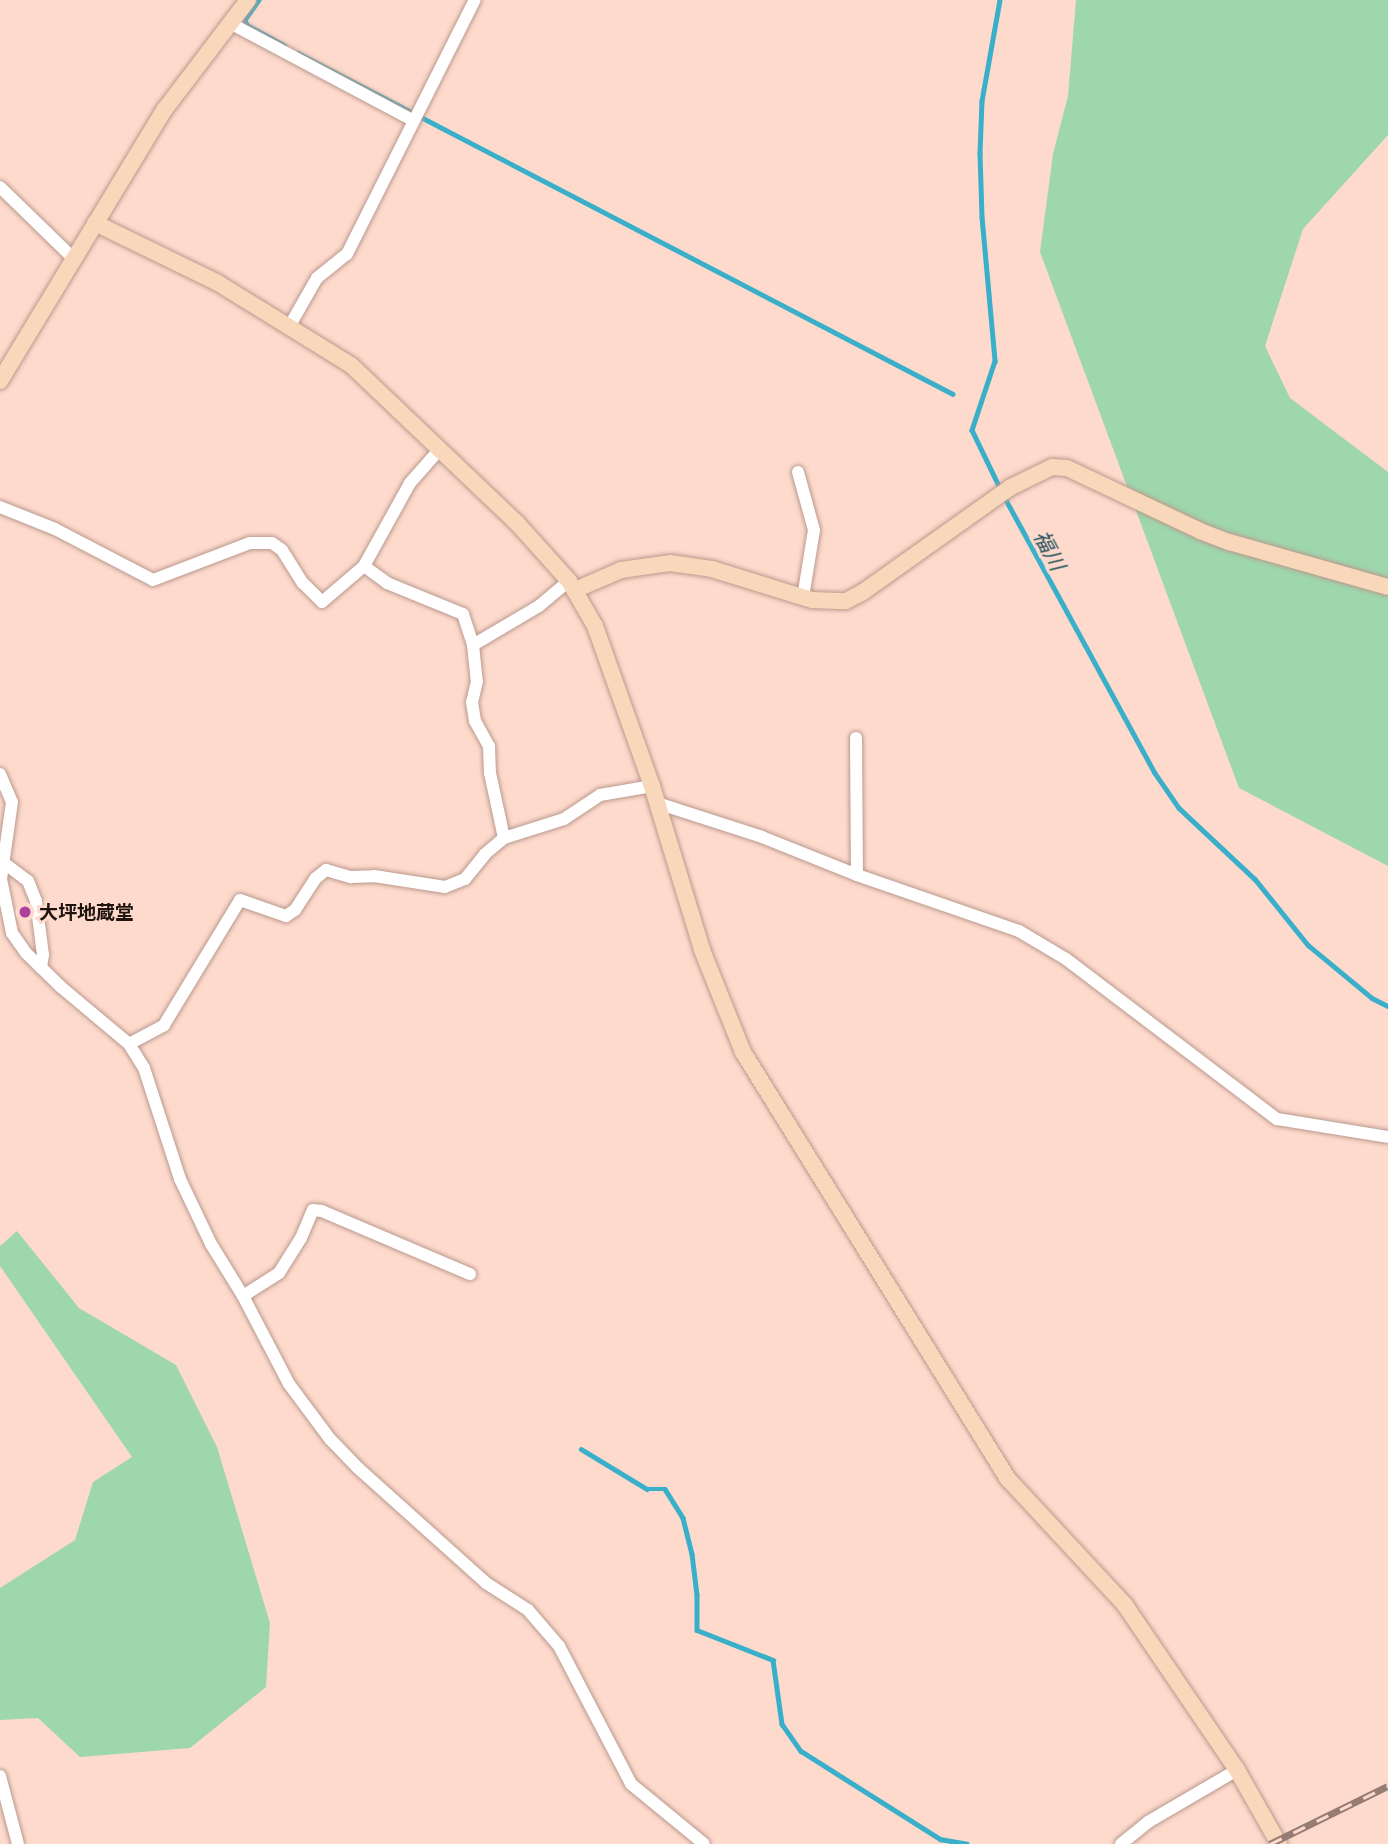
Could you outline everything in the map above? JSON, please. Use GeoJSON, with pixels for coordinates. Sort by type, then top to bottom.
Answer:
{"type":"FeatureCollection","features":[{"type":"Feature","properties":{"kind":"street"},"geometry":{"type":"LineString","coordinates":[[0,381],[165,109],[248,0]]}},
{"type":"Feature","properties":{"kind":"street"},"geometry":{"type":"LineString","coordinates":[[289,327],[317,278],[347,254],[475,0]]}},
{"type":"Feature","properties":{"kind":"street"},"geometry":{"type":"LineString","coordinates":[[230,23],[414,121]]}},
{"type":"Feature","properties":{"kind":"street"},"geometry":{"type":"LineString","coordinates":[[0,187],[73,258]]}},
{"type":"Feature","properties":{"kind":"street"},"geometry":{"type":"LineString","coordinates":[[95,223],[218,283],[351,365],[517,523],[572,585],[595,626],[652,786],[702,950],[743,1052],[891,1295],[1009,1479],[1125,1605],[1237,1770],[1279,1844]]}},
{"type":"Feature","properties":{"kind":"street"},"geometry":{"type":"LineString","coordinates":[[0,506],[55,529],[153,580],[250,544],[272,543],[282,550],[303,583],[322,602],[364,566],[410,483],[439,450]]}},
{"type":"Feature","properties":{"kind":"street"},"geometry":{"type":"LineString","coordinates":[[473,645],[572,585],[621,570],[670,563],[712,569],[830,603],[846,601],[863,592],[1011,487],[1038,471],[1052,467],[1067,468],[1200,531],[1388,587]]}},
{"type":"Feature","properties":{"kind":"street"},"geometry":{"type":"LineString","coordinates":[[798,472],[814,530],[803,597]]}},
{"type":"Feature","properties":{"kind":"street"},"geometry":{"type":"LineString","coordinates":[[364,566],[387,583],[463,614],[473,645],[477,681],[472,702],[489,746],[490,773],[504,838]]}},
{"type":"Feature","properties":{"kind":"street"},"geometry":{"type":"LineString","coordinates":[[856,738],[857,875]]}},
{"type":"Feature","properties":{"kind":"street"},"geometry":{"type":"LineString","coordinates":[[0,774],[12,803],[1,878],[12,933],[41,968],[129,1044],[152,1086],[180,1179],[211,1244],[243,1296],[289,1384],[330,1439],[486,1583],[528,1610],[559,1646],[631,1784],[704,1844]]}},
{"type":"Feature","properties":{"kind":"street"},"geometry":{"type":"LineString","coordinates":[[129,1044],[150,1035],[164,1025],[176,1010],[240,900],[286,916],[295,910],[316,878],[326,870],[351,877],[374,876],[445,887],[465,880],[485,854],[504,838],[564,819],[600,795],[652,786]]}},
{"type":"Feature","properties":{"kind":"street"},"geometry":{"type":"LineString","coordinates":[[657,803],[762,837],[857,875],[1019,931],[1066,959],[1277,1119],[1388,1137]]}},
{"type":"Feature","properties":{"kind":"street"},"geometry":{"type":"LineString","coordinates":[[4,863],[28,881],[36,901],[43,955],[41,968]]}},
{"type":"Feature","properties":{"kind":"street"},"geometry":{"type":"LineString","coordinates":[[243,1296],[279,1273],[301,1238],[313,1210],[322,1211],[470,1274]]}},
{"type":"Feature","properties":{"kind":"street"},"geometry":{"type":"LineString","coordinates":[[1121,1844],[1148,1822],[1237,1770]]}},
{"type":"Feature","properties":{"kind":"street"},"geometry":{"type":"LineString","coordinates":[[0,1776],[18,1844]]}},
{"type":"Feature","properties":{"kind":"green space"},"geometry":{"type":"Polygon","coordinates":[[[1076,0],[1388,0],[1388,135],[1303,229],[1265,346],[1290,398],[1388,472],[1388,866],[1239,788],[1040,252],[1053,154],[1068,96],[1076,0]]]}},
{"type":"Feature","properties":{"kind":"green space"},"geometry":{"type":"Polygon","coordinates":[[[17,1231],[79,1308],[176,1365],[217,1447],[270,1623],[266,1687],[190,1748],[80,1757],[38,1718],[0,1720],[0,1588],[75,1540],[93,1482],[132,1457],[0,1266],[0,1246],[17,1231]]]}},
{"type":"Feature","properties":{"kind":"waterway"},"geometry":{"type":"LineString","coordinates":[[259,0],[245,20],[247,25],[284,45]]}},
{"type":"Feature","properties":{"kind":"waterway","name":"福川"},"geometry":{"type":"LineString","coordinates":[[1000,0],[982,101],[980,153],[982,217],[995,361],[972,430],[1001,490]]}},
{"type":"Feature","properties":{"kind":"waterway"},"geometry":{"type":"LineString","coordinates":[[298,53],[953,394]]}},
{"type":"Feature","properties":{"kind":"waterway","name":"福川"},"geometry":{"type":"LineString","coordinates":[[1005,498],[1155,773],[1179,808],[1255,879],[1308,945],[1372,998],[1388,1006]]}},
{"type":"Feature","properties":{"kind":"waterway"},"geometry":{"type":"LineString","coordinates":[[581,1449],[647,1489],[665,1489],[683,1518],[692,1554],[697,1595],[697,1630],[773,1660],[782,1724],[801,1751],[940,1839],[967,1844]]}},
{"type":"Feature","properties":{"kind":"railway"},"geometry":{"type":"LineString","coordinates":[[1270,1844],[1388,1786]]}},
{"type":"Feature","properties":{"kind":"place","name":"大坪地蔵堂"},"geometry":{"type":"Point","coordinates":[25,912]}}]}
